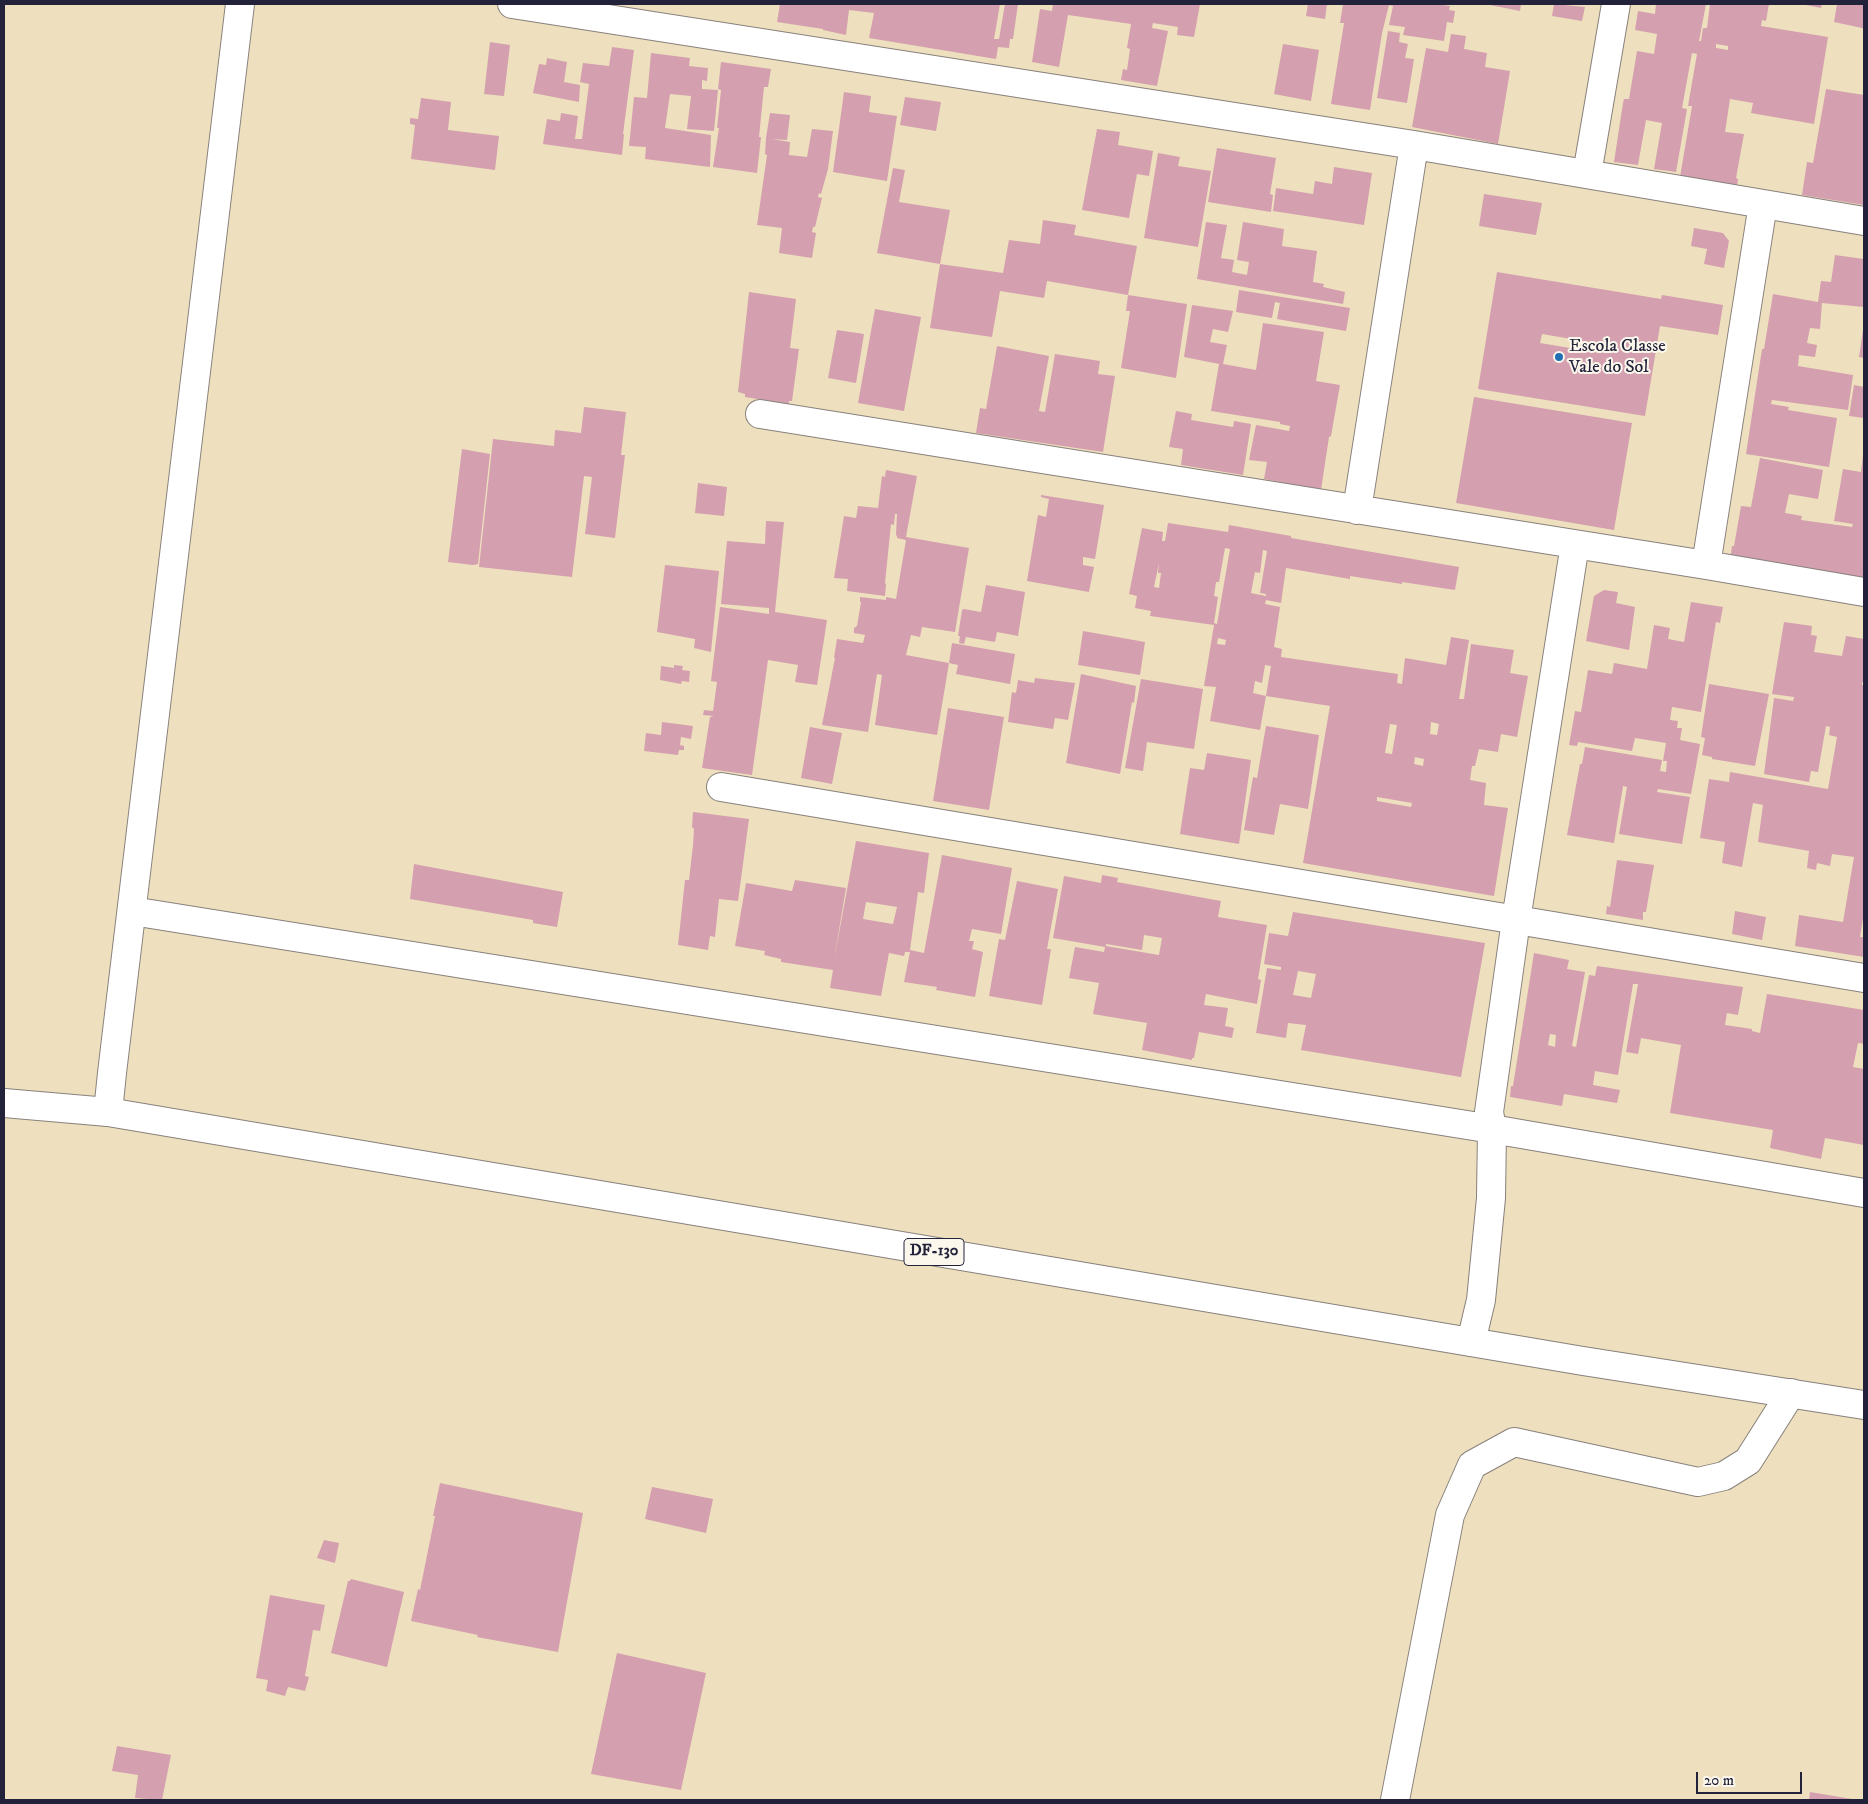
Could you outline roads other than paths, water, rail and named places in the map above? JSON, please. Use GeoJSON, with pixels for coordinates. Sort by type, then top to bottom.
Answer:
{"type":"FeatureCollection","features":[{"type":"Feature","properties":{"kind":"street"},"geometry":{"type":"LineString","coordinates":[[108,1112],[240,4]]}},
{"type":"Feature","properties":{"kind":"street"},"geometry":{"type":"LineString","coordinates":[[512,4],[1414,145],[1864,221]]}},
{"type":"Feature","properties":{"kind":"street"},"geometry":{"type":"LineString","coordinates":[[1587,174],[1616,4]]}},
{"type":"Feature","properties":{"kind":"street"},"geometry":{"type":"LineString","coordinates":[[1357,510],[1414,145]]}},
{"type":"Feature","properties":{"kind":"street"},"geometry":{"type":"LineString","coordinates":[[1706,565],[1764,204]]}},
{"type":"Feature","properties":{"kind":"street"},"geometry":{"type":"LineString","coordinates":[[760,414],[1706,565],[1864,592]]}},
{"type":"Feature","properties":{"kind":"street"},"geometry":{"type":"LineString","coordinates":[[1471,1342],[1481,1300],[1491,1198],[1492,1129],[1489,1112],[1516,920],[1575,544]]}},
{"type":"Feature","properties":{"kind":"street"},"geometry":{"type":"LineString","coordinates":[[721,787],[1864,978]]}},
{"type":"Feature","properties":{"kind":"street"},"geometry":{"type":"LineString","coordinates":[[132,911],[1492,1129],[1864,1192]]}},
{"type":"Feature","properties":{"kind":"street","name":"DF-130"},"geometry":{"type":"LineString","coordinates":[[4,1103],[108,1112],[1583,1361],[1864,1405]]}},
{"type":"Feature","properties":{"kind":"street"},"geometry":{"type":"LineString","coordinates":[[1395,1800],[1450,1515],[1472,1465],[1514,1442],[1698,1482],[1724,1476],[1748,1461],[1791,1394]]}},
{"type":"Feature","properties":{"kind":"place","name":"Escola Classe Vale do Sol"},"geometry":{"type":"Point","coordinates":[1559,357]}}]}
